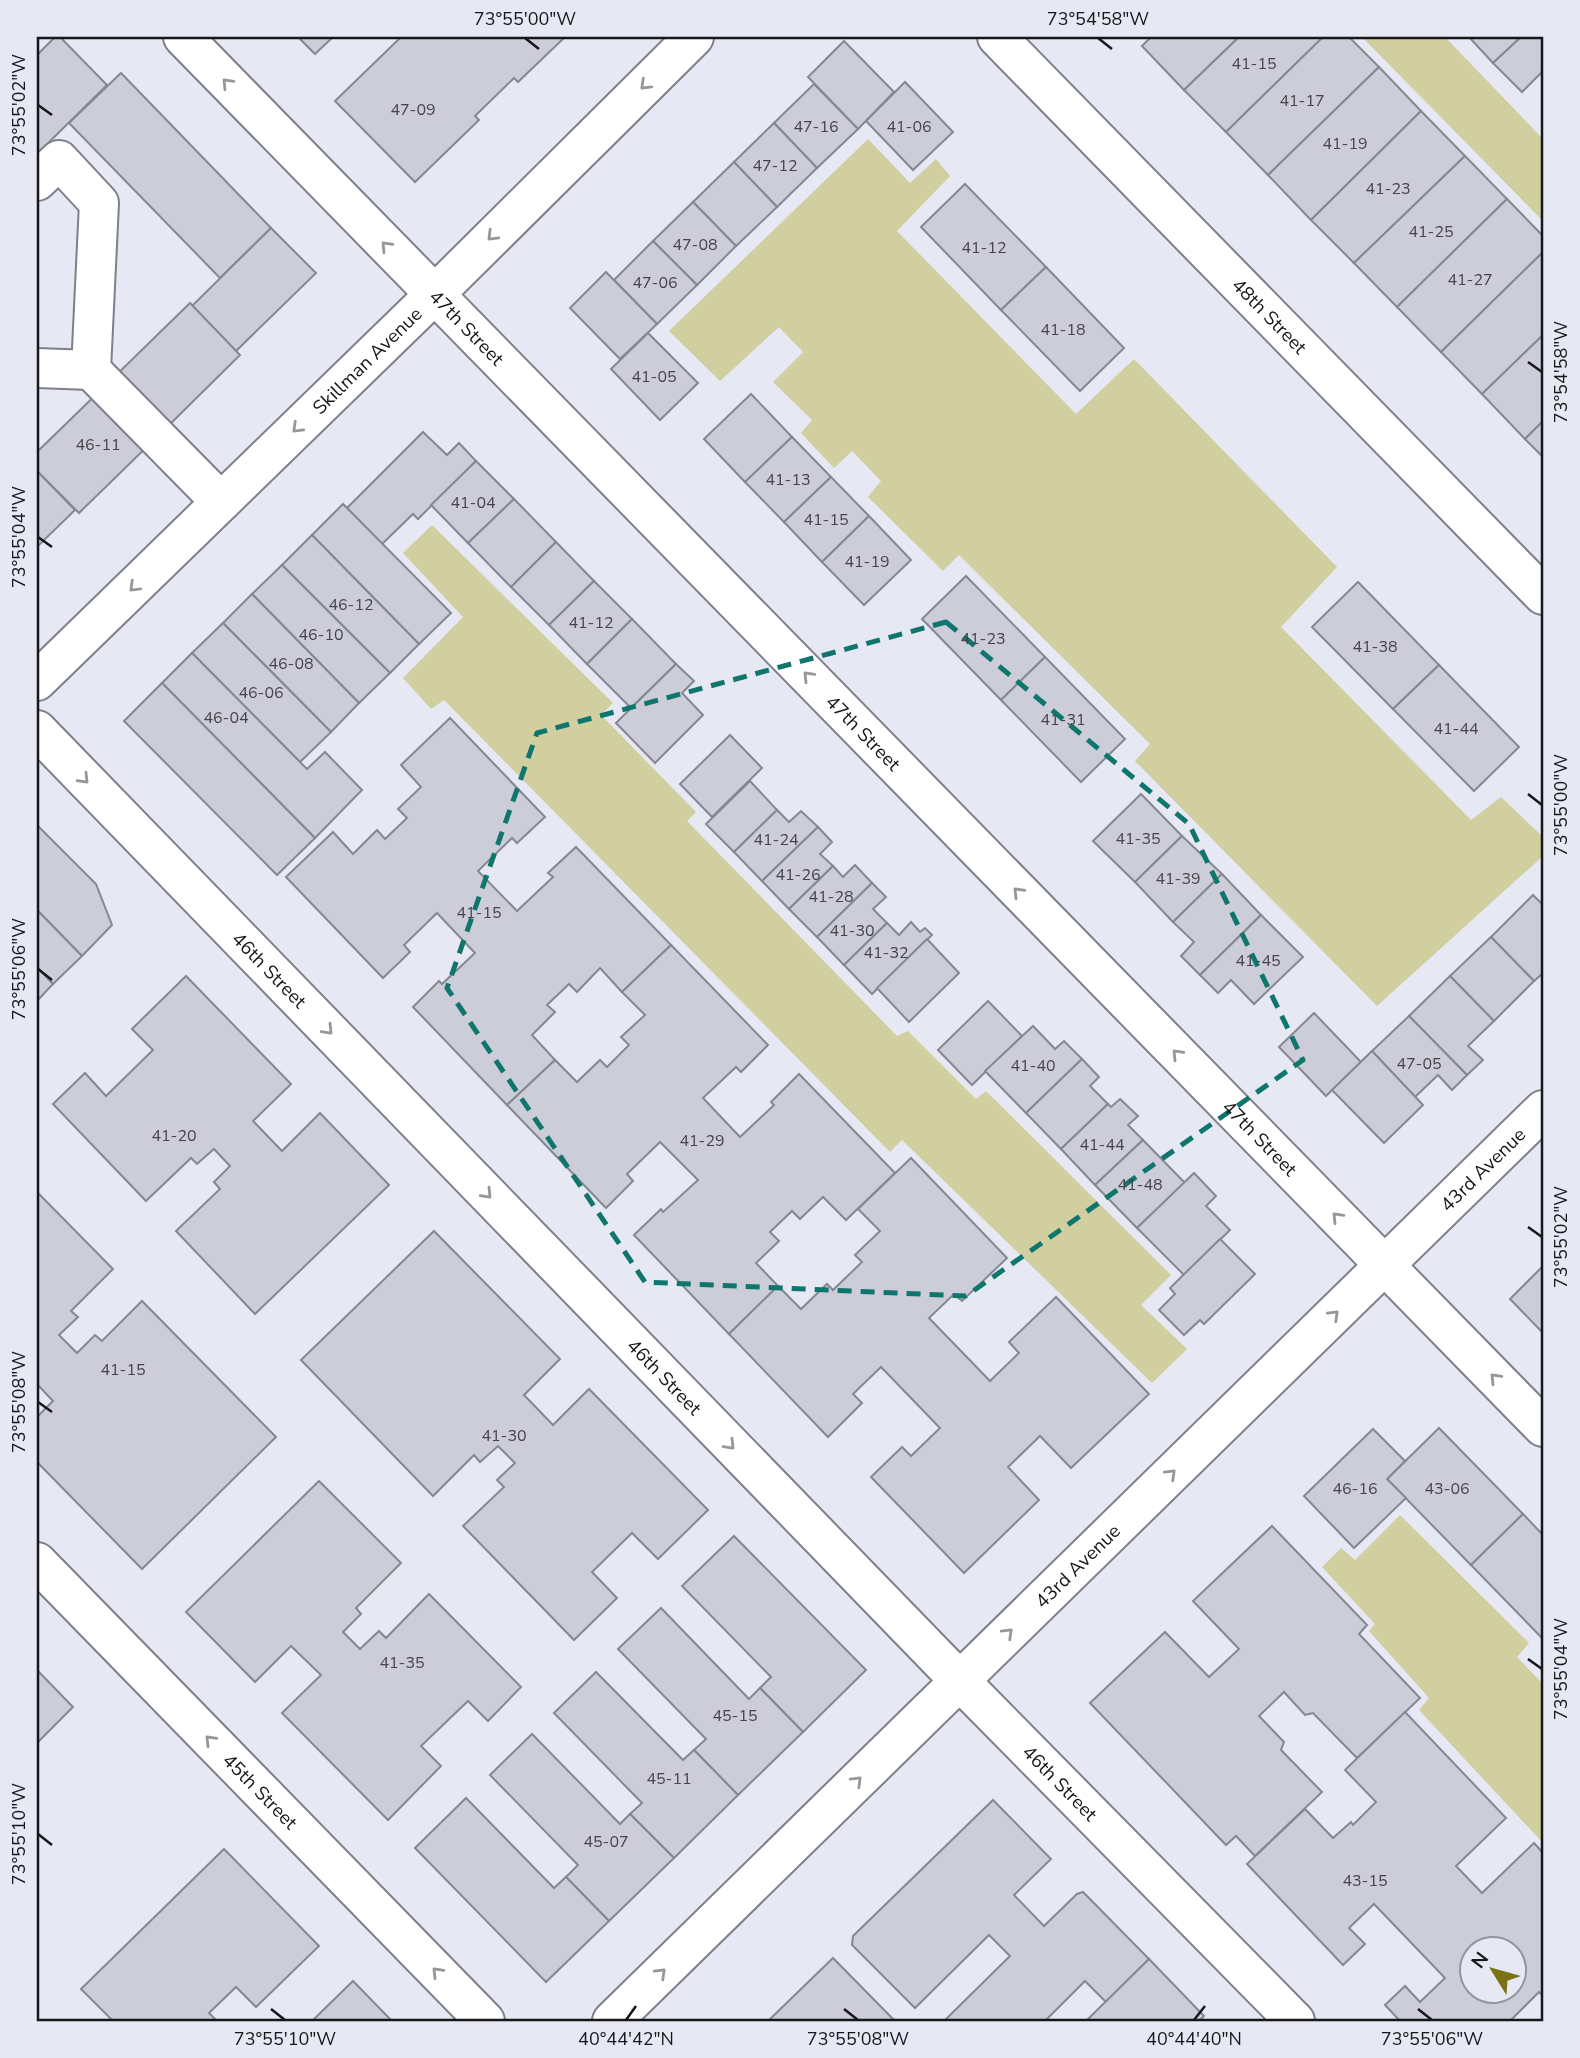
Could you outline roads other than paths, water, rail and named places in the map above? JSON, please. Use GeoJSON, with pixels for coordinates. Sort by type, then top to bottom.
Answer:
{"type":"FeatureCollection","features":[{"type":"Feature","properties":{"kind":"street","name":"47th Street"},"geometry":{"type":"LineString","coordinates":[[183,37],[1543,1427]]}},
{"type":"Feature","properties":{"kind":"street","name":"Skillman Avenue"},"geometry":{"type":"LineString","coordinates":[[37,681],[434,295],[694,37]]}},
{"type":"Feature","properties":{"kind":"street","name":"48th Street"},"geometry":{"type":"LineString","coordinates":[[997,37],[1543,595]]}},
{"type":"Feature","properties":{"kind":"street"},"geometry":{"type":"LineString","coordinates":[[37,181],[60,160],[99,203],[91,370]]}},
{"type":"Feature","properties":{"kind":"street"},"geometry":{"type":"LineString","coordinates":[[37,368],[91,370],[221,502]]}},
{"type":"Feature","properties":{"kind":"street","name":"46th Street"},"geometry":{"type":"LineString","coordinates":[[37,730],[960,1681],[1295,2021]]}},
{"type":"Feature","properties":{"kind":"street","name":"43rd Avenue"},"geometry":{"type":"LineString","coordinates":[[612,2021],[1543,1110]]}},
{"type":"Feature","properties":{"kind":"street","name":"45th Street"},"geometry":{"type":"LineString","coordinates":[[37,1562],[485,2021]]}}]}
